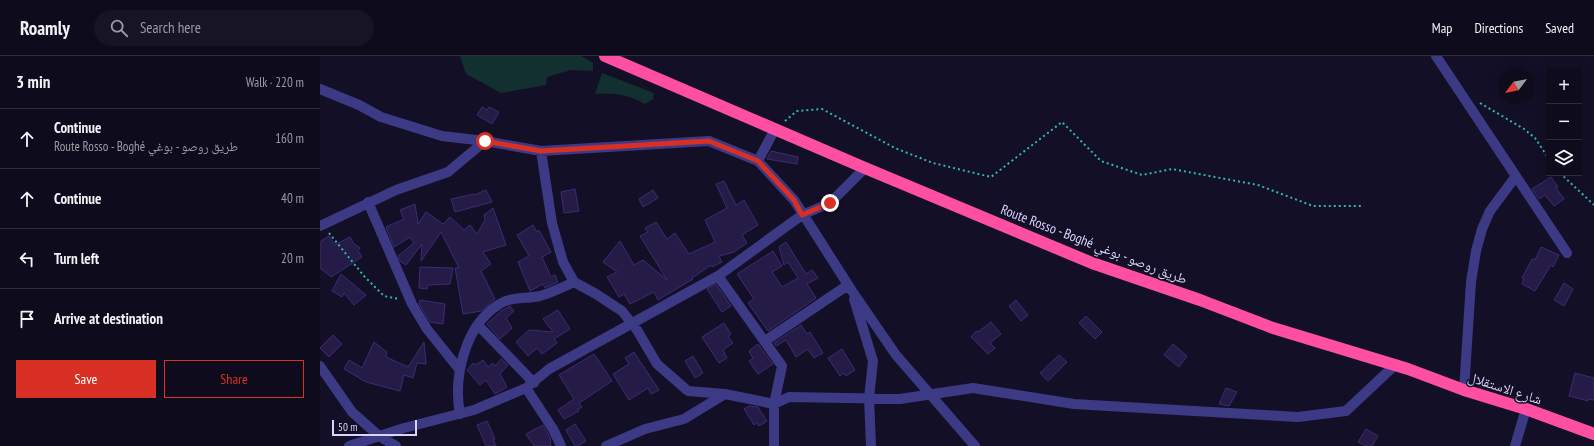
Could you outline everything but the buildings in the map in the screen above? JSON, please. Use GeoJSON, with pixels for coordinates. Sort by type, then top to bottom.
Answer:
{"type":"FeatureCollection","features":[{"type":"Feature","properties":{"kind":"highway","name":"Route Rosso - Boghé طريق روصو - بوغي"},"geometry":{"type":"LineString","coordinates":[[605,56],[865,168],[1092,263],[1200,300],[1273,328],[1408,369]]}},
{"type":"Feature","properties":{"kind":"highway","name":"شارع الاستقلال"},"geometry":{"type":"LineString","coordinates":[[1408,369],[1464,390],[1526,409],[1594,434]]}},
{"type":"Feature","properties":{"kind":"street"},"geometry":{"type":"LineString","coordinates":[[1436,56],[1567,253]]}},
{"type":"Feature","properties":{"kind":"street"},"geometry":{"type":"LineString","coordinates":[[320,89],[359,105],[381,117],[442,136],[485,141],[541,151],[709,141],[758,161],[794,200],[802,215],[850,288],[896,355],[975,446]]}},
{"type":"Feature","properties":{"kind":"street"},"geometry":{"type":"LineString","coordinates":[[758,161],[776,129]]}},
{"type":"Feature","properties":{"kind":"street"},"geometry":{"type":"LineString","coordinates":[[321,225],[396,190],[448,172],[485,141]]}},
{"type":"Feature","properties":{"kind":"street"},"geometry":{"type":"LineString","coordinates":[[541,151],[552,223],[563,262],[574,282],[622,311],[637,330],[657,364],[688,391],[725,394],[774,404],[789,396],[900,399],[973,388],[1074,404],[1298,417],[1346,411],[1395,365]]}},
{"type":"Feature","properties":{"kind":"street"},"geometry":{"type":"LineString","coordinates":[[349,446],[404,428],[460,414],[530,385],[549,369],[630,323],[718,276],[802,215],[830,203],[865,168]]}},
{"type":"Feature","properties":{"kind":"street"},"geometry":{"type":"LineString","coordinates":[[1464,390],[1471,282],[1476,251],[1482,229],[1490,211],[1516,176]]}},
{"type":"Feature","properties":{"kind":"street"},"geometry":{"type":"LineString","coordinates":[[368,202],[410,301],[428,329],[459,369]]}},
{"type":"Feature","properties":{"kind":"street"},"geometry":{"type":"LineString","coordinates":[[718,276],[766,341],[782,366],[774,404],[774,446]]}},
{"type":"Feature","properties":{"kind":"street"},"geometry":{"type":"LineString","coordinates":[[460,414],[457,398],[459,369],[481,319],[499,304],[513,299],[539,296],[574,282]]}},
{"type":"Feature","properties":{"kind":"street"},"geometry":{"type":"LineString","coordinates":[[766,341],[850,288]]}},
{"type":"Feature","properties":{"kind":"street"},"geometry":{"type":"LineString","coordinates":[[850,288],[873,361],[869,398],[871,446]]}},
{"type":"Feature","properties":{"kind":"street"},"geometry":{"type":"LineString","coordinates":[[478,325],[530,385],[561,446]]}},
{"type":"Feature","properties":{"kind":"street"},"geometry":{"type":"LineString","coordinates":[[320,366],[352,412],[379,436],[396,446]]}},
{"type":"Feature","properties":{"kind":"street"},"geometry":{"type":"LineString","coordinates":[[606,446],[645,429],[684,419],[725,394]]}},
{"type":"Feature","properties":{"kind":"street"},"geometry":{"type":"LineString","coordinates":[[1515,446],[1526,409]]}},
{"type":"Feature","properties":{"kind":"path"},"geometry":{"type":"LineString","coordinates":[[1479,102],[1524,129],[1535,138],[1546,154]]}},
{"type":"Feature","properties":{"kind":"path"},"geometry":{"type":"LineString","coordinates":[[776,129],[797,111],[822,109],[895,148],[933,163],[991,177],[1062,122],[1101,161],[1142,175],[1172,169],[1258,185],[1313,206],[1361,206]]}},
{"type":"Feature","properties":{"kind":"path"},"geometry":{"type":"LineString","coordinates":[[1563,176],[1594,205]]}},
{"type":"Feature","properties":{"kind":"path"},"geometry":{"type":"LineString","coordinates":[[321,225],[384,296],[410,301]]}},
{"type":"Feature","properties":{"kind":"green space"},"geometry":{"type":"Polygon","coordinates":[[[460,56],[581,56],[593,63],[593,71],[571,70],[547,77],[546,85],[501,93],[466,74],[460,56]]]}},
{"type":"Feature","properties":{"kind":"green space"},"geometry":{"type":"Polygon","coordinates":[[[602,73],[654,93],[653,99],[645,104],[621,95],[595,94],[602,73]]]}},
{"type":"Feature","properties":{"kind":"route"},"geometry":{"type":"LineString","coordinates":[[485,141],[541,151],[709,141],[758,161],[794,200],[802,215],[830,203]]}}]}
